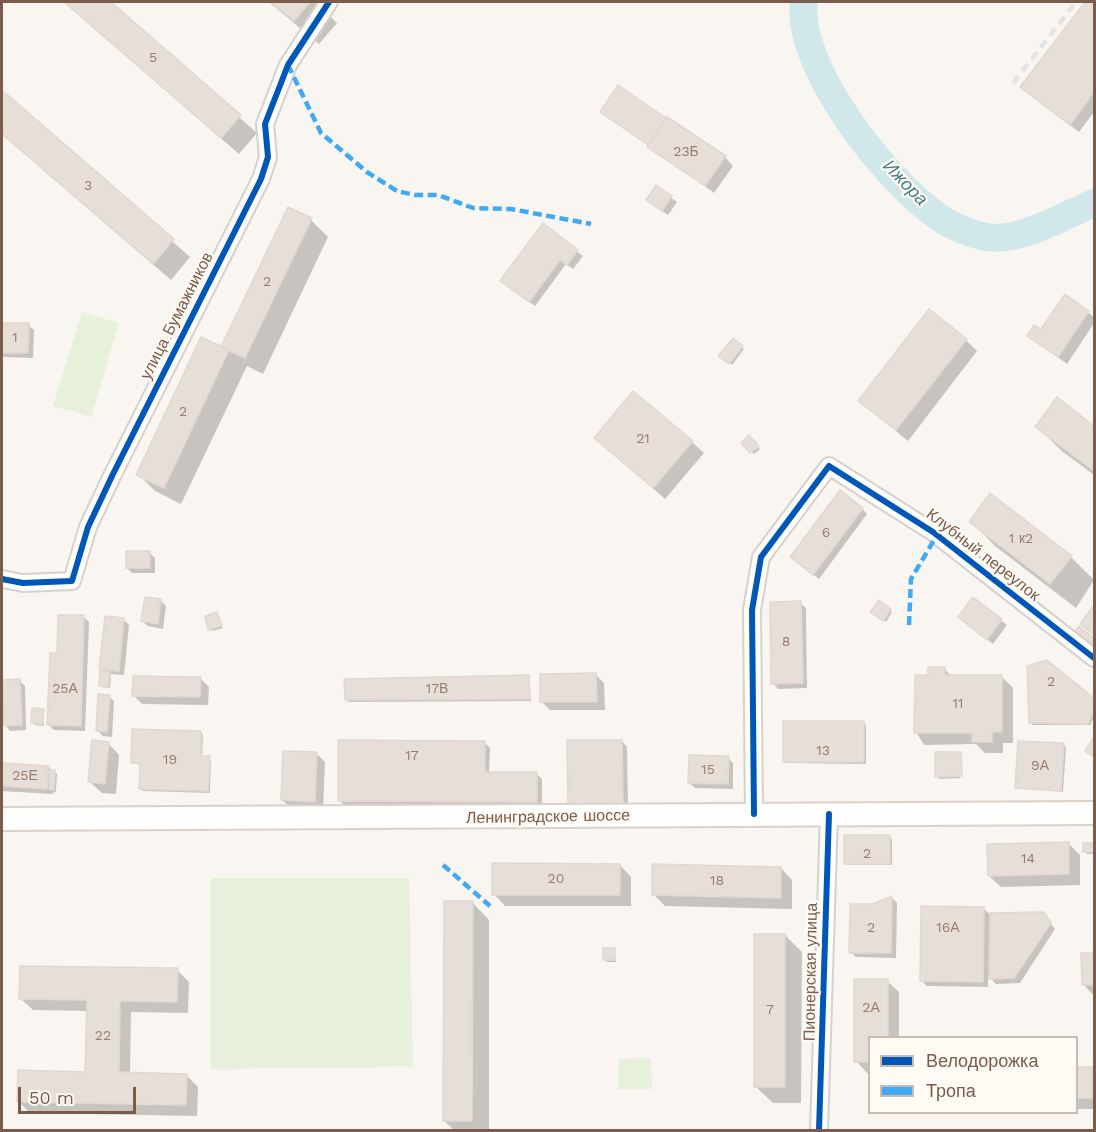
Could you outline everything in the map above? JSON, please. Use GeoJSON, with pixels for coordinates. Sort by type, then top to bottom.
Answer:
{"type":"FeatureCollection","features":[{"type":"Feature","properties":{"kind":"main road","name":"Ленинградское шоссе"},"geometry":{"type":"LineString","coordinates":[[2,819],[449,819],[754,814],[1095,813]]}},
{"type":"Feature","properties":{"kind":"street","name":"улица Бумажников"},"geometry":{"type":"LineString","coordinates":[[2,579],[23,583],[72,581],[88,527],[112,474],[261,179],[268,157],[265,124],[288,66],[329,2]]}},
{"type":"Feature","properties":{"kind":"street","name":"Клубный переулок"},"geometry":{"type":"LineString","coordinates":[[754,814],[752,610],[762,557],[830,466],[933,532],[1095,658]]}},
{"type":"Feature","properties":{"kind":"street","name":"Пионерская улица"},"geometry":{"type":"LineString","coordinates":[[819,1131],[829,814]]}},
{"type":"Feature","properties":{"kind":"green space"},"geometry":{"type":"Polygon","coordinates":[[[82,312],[119,323],[91,417],[53,406],[82,312]]]}},
{"type":"Feature","properties":{"kind":"green space"},"geometry":{"type":"Polygon","coordinates":[[[211,878],[409,878],[413,1067],[211,1069],[211,878]]]}},
{"type":"Feature","properties":{"kind":"green space"},"geometry":{"type":"Polygon","coordinates":[[[651,1058],[652,1089],[618,1089],[619,1059],[651,1058]]]}},
{"type":"Feature","properties":{"kind":"building"},"geometry":{"type":"Polygon","coordinates":[[[64,2],[111,2],[241,115],[221,138],[64,2]]]}},
{"type":"Feature","properties":{"kind":"building"},"geometry":{"type":"Polygon","coordinates":[[[271,2],[310,2],[294,21],[271,2]]]}},
{"type":"Feature","properties":{"kind":"building"},"geometry":{"type":"Polygon","coordinates":[[[1085,2],[1094,2],[1094,92],[1070,125],[1020,87],[1085,2]]]}},
{"type":"Feature","properties":{"kind":"building"},"geometry":{"type":"Polygon","coordinates":[[[618,85],[666,118],[648,145],[600,112],[618,85]]]}},
{"type":"Feature","properties":{"kind":"building"},"geometry":{"type":"Polygon","coordinates":[[[2,90],[174,239],[153,264],[2,134],[2,90]]]}},
{"type":"Feature","properties":{"kind":"building"},"geometry":{"type":"Polygon","coordinates":[[[667,117],[726,156],[705,186],[647,147],[667,117]]]}},
{"type":"Feature","properties":{"kind":"building"},"geometry":{"type":"Polygon","coordinates":[[[656,185],[672,196],[662,211],[646,200],[656,185]]]}},
{"type":"Feature","properties":{"kind":"building"},"geometry":{"type":"Polygon","coordinates":[[[288,207],[312,218],[245,358],[221,347],[288,207]]]}},
{"type":"Feature","properties":{"kind":"building"},"geometry":{"type":"Polygon","coordinates":[[[543,223],[578,250],[567,265],[560,260],[529,302],[500,281],[543,223]]]}},
{"type":"Feature","properties":{"kind":"building"},"geometry":{"type":"Polygon","coordinates":[[[1065,294],[1089,311],[1058,357],[1027,336],[1034,325],[1041,329],[1065,294]]]}},
{"type":"Feature","properties":{"kind":"building"},"geometry":{"type":"Polygon","coordinates":[[[929,309],[967,339],[896,430],[858,401],[929,309]]]}},
{"type":"Feature","properties":{"kind":"building"},"geometry":{"type":"Polygon","coordinates":[[[2,323],[29,323],[28,353],[2,353],[2,323]]]}},
{"type":"Feature","properties":{"kind":"building"},"geometry":{"type":"Polygon","coordinates":[[[201,337],[229,350],[164,488],[136,475],[201,337]]]}},
{"type":"Feature","properties":{"kind":"building"},"geometry":{"type":"Polygon","coordinates":[[[733,338],[743,346],[729,364],[718,356],[733,338]]]}},
{"type":"Feature","properties":{"kind":"building"},"geometry":{"type":"Polygon","coordinates":[[[633,391],[693,441],[653,488],[594,438],[633,391]]]}},
{"type":"Feature","properties":{"kind":"building"},"geometry":{"type":"Polygon","coordinates":[[[1057,397],[1094,426],[1094,471],[1035,427],[1057,397]]]}},
{"type":"Feature","properties":{"kind":"building"},"geometry":{"type":"Polygon","coordinates":[[[749,435],[759,446],[750,453],[741,443],[749,435]]]}},
{"type":"Feature","properties":{"kind":"building"},"geometry":{"type":"Polygon","coordinates":[[[840,490],[863,508],[813,575],[790,557],[840,490]]]}},
{"type":"Feature","properties":{"kind":"building"},"geometry":{"type":"Polygon","coordinates":[[[990,493],[1072,556],[1050,584],[969,522],[990,493]]]}},
{"type":"Feature","properties":{"kind":"building"},"geometry":{"type":"Polygon","coordinates":[[[126,551],[150,551],[150,568],[126,568],[126,551]]]}},
{"type":"Feature","properties":{"kind":"building"},"geometry":{"type":"Polygon","coordinates":[[[145,597],[161,599],[158,624],[141,621],[145,597]]]}},
{"type":"Feature","properties":{"kind":"building"},"geometry":{"type":"Polygon","coordinates":[[[973,597],[1002,619],[987,640],[958,617],[973,597]]]}},
{"type":"Feature","properties":{"kind":"building"},"geometry":{"type":"Polygon","coordinates":[[[879,600],[891,609],[883,621],[870,612],[879,600]]]}},
{"type":"Feature","properties":{"kind":"building"},"geometry":{"type":"Polygon","coordinates":[[[801,601],[803,683],[771,684],[770,602],[801,601]]]}},
{"type":"Feature","properties":{"kind":"building"},"geometry":{"type":"Polygon","coordinates":[[[1094,605],[1094,635],[1080,624],[1094,605]]]}},
{"type":"Feature","properties":{"kind":"building"},"geometry":{"type":"Polygon","coordinates":[[[217,612],[222,626],[208,630],[205,616],[217,612]]]}},
{"type":"Feature","properties":{"kind":"building"},"geometry":{"type":"Polygon","coordinates":[[[58,615],[84,615],[81,726],[47,725],[50,653],[57,653],[58,615]]]}},
{"type":"Feature","properties":{"kind":"building"},"geometry":{"type":"Polygon","coordinates":[[[105,616],[124,618],[119,671],[99,669],[105,616]]]}},
{"type":"Feature","properties":{"kind":"building"},"geometry":{"type":"Polygon","coordinates":[[[1079,626],[1094,638],[1094,649],[1074,632],[1079,626]]]}},
{"type":"Feature","properties":{"kind":"building"},"geometry":{"type":"Polygon","coordinates":[[[1047,660],[1094,698],[1094,711],[1088,724],[1029,723],[1027,666],[1047,660]]]}},
{"type":"Feature","properties":{"kind":"building"},"geometry":{"type":"Polygon","coordinates":[[[928,667],[945,667],[945,675],[1002,675],[1002,732],[992,732],[992,742],[972,742],[972,733],[914,733],[915,675],[928,675],[928,667]]]}},
{"type":"Feature","properties":{"kind":"building"},"geometry":{"type":"Polygon","coordinates":[[[100,671],[110,672],[108,687],[99,686],[100,671]]]}},
{"type":"Feature","properties":{"kind":"building"},"geometry":{"type":"Polygon","coordinates":[[[596,673],[597,702],[540,702],[540,674],[596,673]]]}},
{"type":"Feature","properties":{"kind":"building"},"geometry":{"type":"Polygon","coordinates":[[[529,675],[530,699],[345,700],[344,679],[529,675]]]}},
{"type":"Feature","properties":{"kind":"building"},"geometry":{"type":"Polygon","coordinates":[[[133,676],[201,677],[200,697],[132,696],[133,676]]]}},
{"type":"Feature","properties":{"kind":"building"},"geometry":{"type":"Polygon","coordinates":[[[20,679],[22,725],[4,726],[2,680],[20,679]]]}},
{"type":"Feature","properties":{"kind":"building"},"geometry":{"type":"Polygon","coordinates":[[[98,694],[110,695],[107,732],[96,731],[98,694]]]}},
{"type":"Feature","properties":{"kind":"building"},"geometry":{"type":"Polygon","coordinates":[[[32,708],[44,709],[42,724],[31,723],[32,708]]]}},
{"type":"Feature","properties":{"kind":"building"},"geometry":{"type":"Polygon","coordinates":[[[783,721],[864,721],[864,762],[783,762],[783,721]]]}},
{"type":"Feature","properties":{"kind":"building"},"geometry":{"type":"Polygon","coordinates":[[[132,729],[201,731],[201,756],[210,756],[208,791],[139,789],[140,763],[131,763],[132,729]]]}},
{"type":"Feature","properties":{"kind":"building"},"geometry":{"type":"Polygon","coordinates":[[[1094,737],[1094,757],[1085,751],[1094,737]]]}},
{"type":"Feature","properties":{"kind":"building"},"geometry":{"type":"Polygon","coordinates":[[[92,740],[109,742],[105,784],[88,782],[92,740]]]}},
{"type":"Feature","properties":{"kind":"building"},"geometry":{"type":"Polygon","coordinates":[[[338,740],[485,741],[485,772],[537,772],[537,802],[338,801],[338,740]]]}},
{"type":"Feature","properties":{"kind":"building"},"geometry":{"type":"Polygon","coordinates":[[[567,740],[622,740],[623,806],[568,807],[567,740]]]}},
{"type":"Feature","properties":{"kind":"building"},"geometry":{"type":"Polygon","coordinates":[[[1018,741],[1064,743],[1061,791],[1015,788],[1018,741]]]}},
{"type":"Feature","properties":{"kind":"building"},"geometry":{"type":"Polygon","coordinates":[[[283,751],[317,752],[315,802],[281,800],[283,751]]]}},
{"type":"Feature","properties":{"kind":"building"},"geometry":{"type":"Polygon","coordinates":[[[935,752],[961,752],[962,776],[935,777],[935,752]]]}},
{"type":"Feature","properties":{"kind":"building"},"geometry":{"type":"Polygon","coordinates":[[[689,755],[729,756],[728,784],[688,783],[689,755]]]}},
{"type":"Feature","properties":{"kind":"building"},"geometry":{"type":"Polygon","coordinates":[[[2,763],[49,766],[47,789],[2,786],[2,763]]]}},
{"type":"Feature","properties":{"kind":"building"},"geometry":{"type":"Polygon","coordinates":[[[50,770],[55,770],[54,790],[49,789],[50,770]]]}},
{"type":"Feature","properties":{"kind":"building"},"geometry":{"type":"Polygon","coordinates":[[[844,835],[890,835],[890,864],[844,864],[844,835]]]}},
{"type":"Feature","properties":{"kind":"building"},"geometry":{"type":"Polygon","coordinates":[[[1069,842],[1069,874],[988,876],[987,844],[1069,842]]]}},
{"type":"Feature","properties":{"kind":"building"},"geometry":{"type":"Polygon","coordinates":[[[1083,843],[1094,843],[1094,852],[1083,852],[1083,843]]]}},
{"type":"Feature","properties":{"kind":"building"},"geometry":{"type":"Polygon","coordinates":[[[492,863],[620,864],[620,895],[492,895],[492,863]]]}},
{"type":"Feature","properties":{"kind":"building"},"geometry":{"type":"Polygon","coordinates":[[[652,864],[781,867],[781,898],[652,895],[652,864]]]}},
{"type":"Feature","properties":{"kind":"building"},"geometry":{"type":"Polygon","coordinates":[[[892,896],[891,953],[849,953],[850,904],[873,904],[892,896]]]}},
{"type":"Feature","properties":{"kind":"building"},"geometry":{"type":"Polygon","coordinates":[[[444,901],[473,901],[472,1121],[443,1121],[444,901]]]}},
{"type":"Feature","properties":{"kind":"building"},"geometry":{"type":"Polygon","coordinates":[[[921,906],[984,907],[983,982],[920,981],[921,906]]]}},
{"type":"Feature","properties":{"kind":"building"},"geometry":{"type":"Polygon","coordinates":[[[1044,912],[1051,923],[1014,978],[989,979],[990,913],[1044,912]]]}},
{"type":"Feature","properties":{"kind":"building"},"geometry":{"type":"Polygon","coordinates":[[[754,934],[785,934],[785,1087],[754,1087],[754,934]]]}},
{"type":"Feature","properties":{"kind":"building"},"geometry":{"type":"Polygon","coordinates":[[[603,948],[615,948],[615,960],[603,960],[603,948]]]}},
{"type":"Feature","properties":{"kind":"building"},"geometry":{"type":"Polygon","coordinates":[[[1081,953],[1094,953],[1094,985],[1082,985],[1081,953]]]}},
{"type":"Feature","properties":{"kind":"building"},"geometry":{"type":"Polygon","coordinates":[[[20,966],[178,968],[177,1002],[120,1001],[119,1072],[187,1074],[186,1105],[17,1102],[18,1070],[85,1072],[87,1000],[19,999],[20,966]]]}},
{"type":"Feature","properties":{"kind":"building"},"geometry":{"type":"Polygon","coordinates":[[[854,979],[888,979],[888,1036],[868,1036],[868,1062],[854,1062],[854,979]]]}},
{"type":"Feature","properties":{"kind":"building"},"geometry":{"type":"Polygon","coordinates":[[[1078,1067],[1093,1067],[1093,1098],[1078,1098],[1078,1067]]]}},
{"type":"Feature","properties":{"kind":"waterway","name":"Ижора"},"geometry":{"type":"LineString","coordinates":[[804,2],[805,29],[814,58],[829,90],[849,121],[896,179],[940,218],[969,232],[999,238],[1027,232],[1094,203]]}},
{"type":"Feature","properties":{"kind":"railway"},"geometry":{"type":"LineString","coordinates":[[1013,83],[1076,2]]}},
{"type":"Feature","properties":{"kind":"marked path"},"geometry":{"type":"LineString","coordinates":[[288,65],[321,133],[367,172],[397,191],[415,195],[438,195],[473,208],[511,209],[591,224]]}},
{"type":"Feature","properties":{"kind":"marked path"},"geometry":{"type":"LineString","coordinates":[[909,625],[911,579],[937,535]]}},
{"type":"Feature","properties":{"kind":"marked path"},"geometry":{"type":"LineString","coordinates":[[443,865],[490,906]]}},
{"type":"Feature","properties":{"kind":"cycle path"},"geometry":{"type":"LineString","coordinates":[[2,579],[23,583],[72,581],[88,527],[261,179],[268,157],[265,124],[288,65],[329,2]]}},
{"type":"Feature","properties":{"kind":"cycle path"},"geometry":{"type":"LineString","coordinates":[[754,814],[752,610],[761,557],[829,466],[933,532],[1094,658]]}},
{"type":"Feature","properties":{"kind":"cycle path"},"geometry":{"type":"LineString","coordinates":[[819,1130],[829,814]]}}]}
